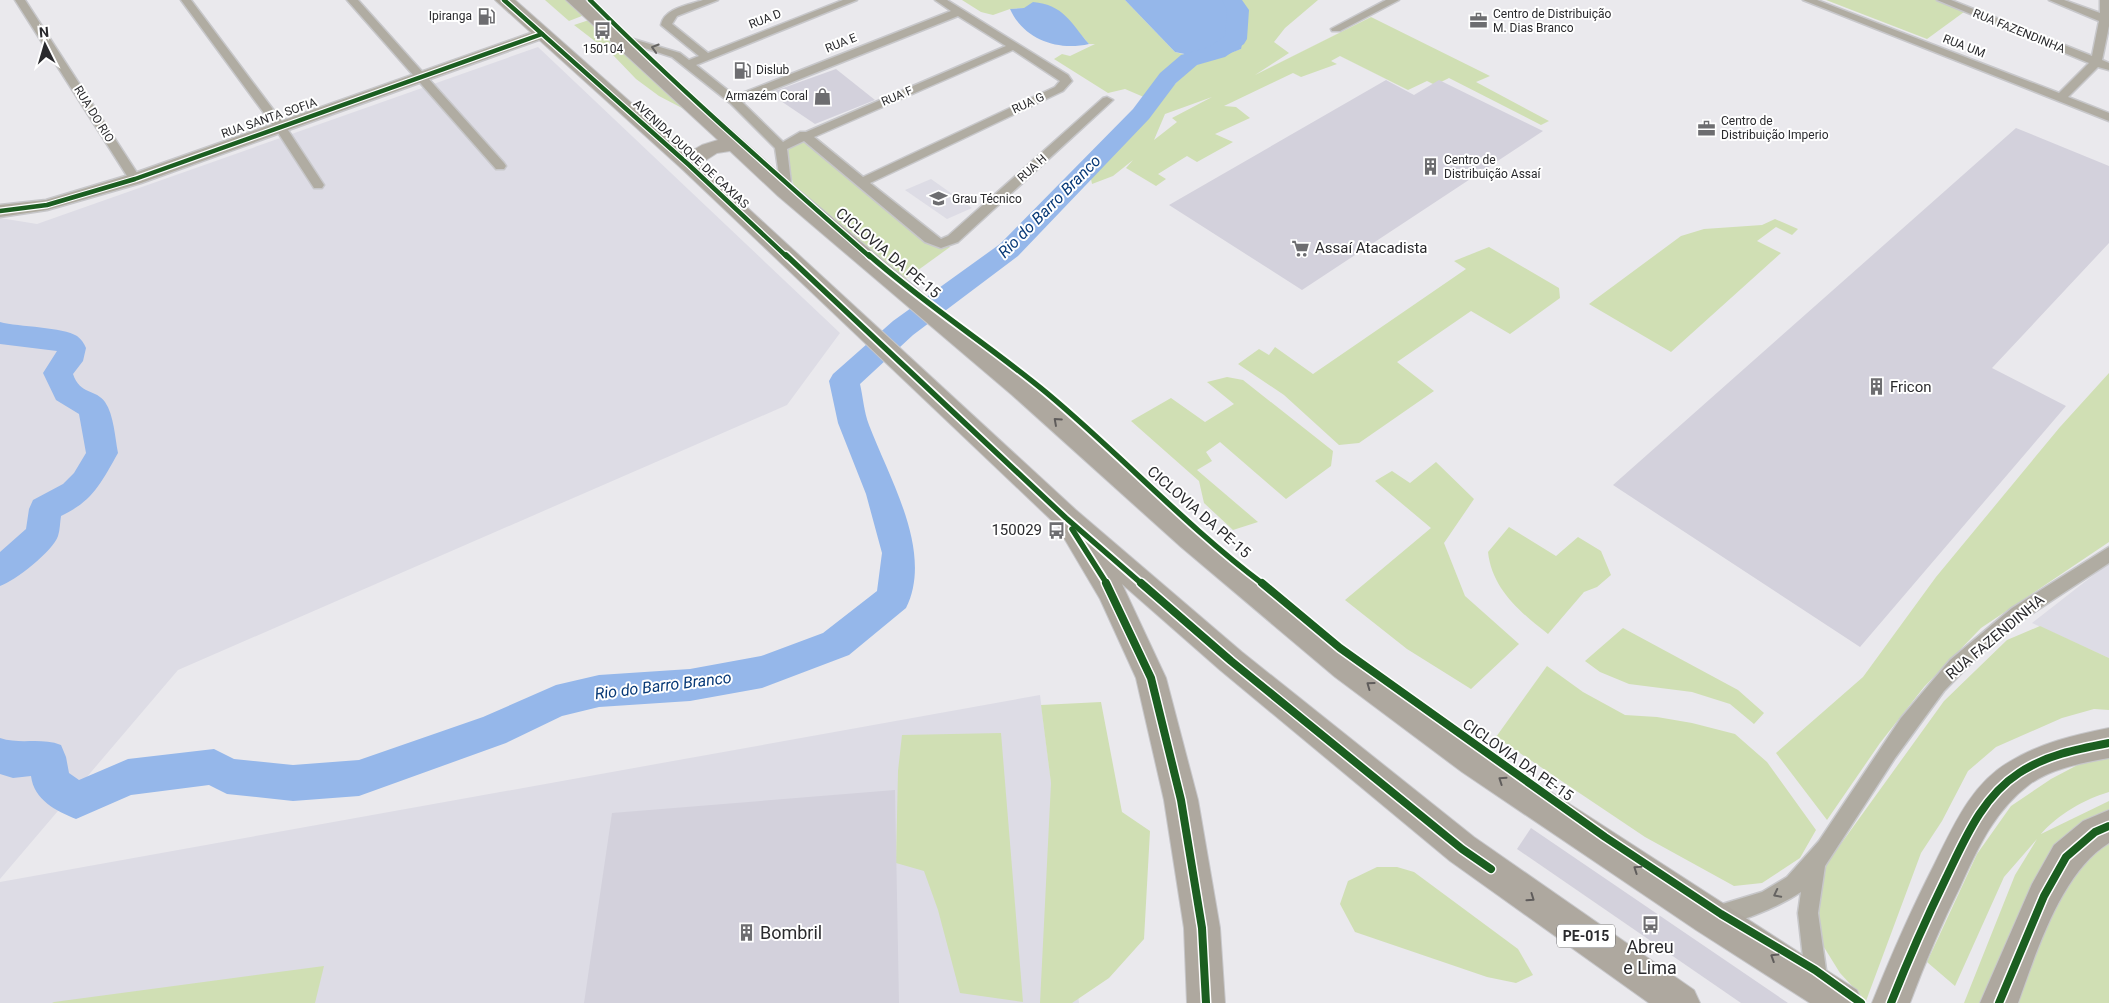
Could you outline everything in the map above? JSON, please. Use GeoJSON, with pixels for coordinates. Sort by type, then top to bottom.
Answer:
{"type":"FeatureCollection","features":[{"type":"Feature","properties":{"kind":"highway","name":"AVENIDA DUQUE DE CAXIAS"},"geometry":{"type":"LineString","coordinates":[[504,0],[689,166],[860,328],[898,360],[1066,518]]}},
{"type":"Feature","properties":{"kind":"highway"},"geometry":{"type":"LineString","coordinates":[[575,0],[786,191],[954,332],[1191,539],[1346,668],[1474,761],[1709,917],[1844,1003]]}},
{"type":"Feature","properties":{"kind":"highway"},"geometry":{"type":"LineString","coordinates":[[689,166],[697,156],[707,151],[722,146],[736,145]]}},
{"type":"Feature","properties":{"kind":"highway"},"geometry":{"type":"LineString","coordinates":[[1066,518],[1112,593],[1151,678],[1182,809],[1202,928],[1206,1003]]}},
{"type":"Feature","properties":{"kind":"highway","name":"PE-015"},"geometry":{"type":"LineString","coordinates":[[1066,518],[1231,661],[1462,849],[1681,1003]]}},
{"type":"Feature","properties":{"kind":"highway"},"geometry":{"type":"LineString","coordinates":[[1891,1003],[1916,939],[1973,822],[1987,802],[2020,773],[2044,761],[2067,751],[2109,743]]}},
{"type":"Feature","properties":{"kind":"highway"},"geometry":{"type":"LineString","coordinates":[[2000,1000],[2044,896],[2066,857],[2095,832],[2109,826]]}},
{"type":"Feature","properties":{"kind":"street","name":"RUA DO RIO"},"geometry":{"type":"LineString","coordinates":[[20,0],[135,179]]}},
{"type":"Feature","properties":{"kind":"street"},"geometry":{"type":"LineString","coordinates":[[186,0],[280,127],[318,185]]}},
{"type":"Feature","properties":{"kind":"street"},"geometry":{"type":"LineString","coordinates":[[352,0],[500,166]]}},
{"type":"Feature","properties":{"kind":"street"},"geometry":{"type":"LineString","coordinates":[[707,57],[666,25],[667,19],[673,14],[713,0]]}},
{"type":"Feature","properties":{"kind":"street","name":"RUA D"},"geometry":{"type":"LineString","coordinates":[[689,64],[852,0]]}},
{"type":"Feature","properties":{"kind":"street"},"geometry":{"type":"LineString","coordinates":[[1336,29],[1394,0]]}},
{"type":"Feature","properties":{"kind":"street","name":"RUA UM"},"geometry":{"type":"LineString","coordinates":[[1808,0],[2109,117]]}},
{"type":"Feature","properties":{"kind":"street","name":"RUA FAZENDINHA"},"geometry":{"type":"LineString","coordinates":[[1942,0],[2109,67]]}},
{"type":"Feature","properties":{"kind":"street"},"geometry":{"type":"LineString","coordinates":[[2054,0],[2106,19]]}},
{"type":"Feature","properties":{"kind":"street"},"geometry":{"type":"LineString","coordinates":[[2061,98],[2096,62],[2106,19],[2105,0]]}},
{"type":"Feature","properties":{"kind":"street","name":"RUA G"},"geometry":{"type":"LineString","coordinates":[[860,183],[1064,86],[1066,81],[1064,77],[949,6]]}},
{"type":"Feature","properties":{"kind":"street","name":"RUA E"},"geometry":{"type":"LineString","coordinates":[[734,100],[949,6]]}},
{"type":"Feature","properties":{"kind":"street","name":"RUA SANTA SOFIA"},"geometry":{"type":"LineString","coordinates":[[5,211],[47,205],[135,179],[542,34]]}},
{"type":"Feature","properties":{"kind":"street"},"geometry":{"type":"LineString","coordinates":[[619,38],[676,55],[734,100],[781,147],[786,191]]}},
{"type":"Feature","properties":{"kind":"street","name":"RUA F"},"geometry":{"type":"LineString","coordinates":[[781,147],[804,135],[1014,46]]}},
{"type":"Feature","properties":{"kind":"street","name":"RUA H"},"geometry":{"type":"LineString","coordinates":[[860,183],[930,239],[941,244],[953,239],[1107,100]]}},
{"type":"Feature","properties":{"kind":"street"},"geometry":{"type":"LineString","coordinates":[[804,135],[860,183]]}},
{"type":"Feature","properties":{"kind":"street","name":"RUA FAZENDINHA"},"geometry":{"type":"LineString","coordinates":[[1709,917],[1756,904],[1782,892],[1815,864],[1900,733],[1939,684],[1968,655],[2028,605],[2109,554]]}},
{"type":"Feature","properties":{"kind":"street","name":"RUA FAZENDINHA"},"geometry":{"type":"LineString","coordinates":[[1815,864],[1808,913],[1816,984]]}},
{"type":"Feature","properties":{"kind":"shaded area"},"geometry":{"type":"Polygon","coordinates":[[[538,47],[840,333],[787,405],[178,670],[0,879],[0,218],[37,224],[538,47]]]}},
{"type":"Feature","properties":{"kind":"shaded area","name":"Grau Técnico"},"geometry":{"type":"Polygon","coordinates":[[[931,179],[972,208],[947,219],[905,190],[931,179]]]}},
{"type":"Feature","properties":{"kind":"shaded area"},"geometry":{"type":"Polygon","coordinates":[[[2109,563],[2109,658],[2032,623],[2109,563]]]}},
{"type":"Feature","properties":{"kind":"shaded area"},"geometry":{"type":"Polygon","coordinates":[[[1040,695],[1079,1003],[0,1003],[0,882],[1040,695]]]}},
{"type":"Feature","properties":{"kind":"green space"},"geometry":{"type":"Polygon","coordinates":[[[545,0],[570,0],[587,14],[569,21],[545,0]]]}},
{"type":"Feature","properties":{"kind":"green space"},"geometry":{"type":"Polygon","coordinates":[[[962,0],[1125,0],[1175,52],[1197,58],[1189,60],[1146,98],[1125,89],[1108,93],[1054,59],[1062,54],[1070,56],[1095,44],[1089,44],[1082,36],[1024,8],[1010,9],[993,15],[981,12],[962,0]]]}},
{"type":"Feature","properties":{"kind":"green space"},"geometry":{"type":"Polygon","coordinates":[[[1233,0],[1318,0],[1285,28],[1274,42],[1289,53],[1255,75],[1371,17],[1490,76],[1476,82],[1549,121],[1541,125],[1449,78],[1435,85],[1427,81],[1408,90],[1340,56],[1331,61],[1337,64],[1301,77],[1293,73],[1224,106],[1236,107],[1250,118],[1215,134],[1233,142],[1197,162],[1187,156],[1158,174],[1166,179],[1156,186],[1126,168],[1133,160],[1113,176],[1092,184],[1090,174],[1192,66],[1241,49],[1233,0]],[[1212,97],[1165,114],[1154,140],[1177,122],[1172,118],[1212,97]]]}},
{"type":"Feature","properties":{"kind":"green space"},"geometry":{"type":"Polygon","coordinates":[[[1826,0],[1936,0],[1964,12],[1927,39],[1826,0]]]}},
{"type":"Feature","properties":{"kind":"green space"},"geometry":{"type":"Polygon","coordinates":[[[592,19],[701,118],[659,96],[636,79],[613,55],[574,25],[592,19]]]}},
{"type":"Feature","properties":{"kind":"green space"},"geometry":{"type":"Polygon","coordinates":[[[811,133],[950,247],[903,281],[794,186],[782,146],[811,133]]]}},
{"type":"Feature","properties":{"kind":"green space"},"geometry":{"type":"Polygon","coordinates":[[[1775,219],[1798,229],[1792,235],[1776,227],[1757,241],[1781,253],[1671,352],[1589,304],[1681,236],[1704,229],[1762,225],[1775,219]]]}},
{"type":"Feature","properties":{"kind":"green space"},"geometry":{"type":"Polygon","coordinates":[[[1489,247],[1559,288],[1560,298],[1510,334],[1471,311],[1397,362],[1434,391],[1359,443],[1339,445],[1284,395],[1238,364],[1259,349],[1269,355],[1275,347],[1313,374],[1466,269],[1454,261],[1489,247]]]}},
{"type":"Feature","properties":{"kind":"green space"},"geometry":{"type":"Polygon","coordinates":[[[2109,373],[2109,542],[1981,628],[1924,687],[1880,743],[1827,820],[1776,753],[1863,677],[1936,577],[2060,427],[2109,373]]]}},
{"type":"Feature","properties":{"kind":"green space"},"geometry":{"type":"Polygon","coordinates":[[[1227,377],[1243,380],[1333,451],[1331,466],[1286,499],[1220,442],[1206,452],[1212,461],[1197,470],[1258,522],[1233,530],[1204,503],[1199,481],[1131,421],[1171,398],[1205,422],[1234,404],[1207,382],[1227,377]]]}},
{"type":"Feature","properties":{"kind":"green space"},"geometry":{"type":"Polygon","coordinates":[[[1436,462],[1474,499],[1444,543],[1465,596],[1519,644],[1471,689],[1407,649],[1345,600],[1431,528],[1375,481],[1392,471],[1410,483],[1436,462]]]}},
{"type":"Feature","properties":{"kind":"green space"},"geometry":{"type":"Polygon","coordinates":[[[1509,527],[1556,556],[1578,537],[1601,551],[1611,575],[1597,587],[1584,592],[1548,634],[1509,599],[1495,577],[1488,552],[1509,527]]]}},
{"type":"Feature","properties":{"kind":"green space"},"geometry":{"type":"Polygon","coordinates":[[[2040,626],[2109,658],[2109,710],[2094,709],[2062,718],[1996,747],[1968,771],[1942,821],[1921,853],[1866,1001],[1840,973],[1822,944],[1813,913],[1822,870],[1944,701],[2007,640],[2040,626]]]}},
{"type":"Feature","properties":{"kind":"green space"},"geometry":{"type":"Polygon","coordinates":[[[1623,628],[1738,690],[1764,713],[1754,724],[1730,704],[1692,692],[1629,684],[1600,672],[1585,661],[1623,628]]]}},
{"type":"Feature","properties":{"kind":"green space"},"geometry":{"type":"Polygon","coordinates":[[[1547,666],[1583,692],[1625,715],[1657,717],[1692,723],[1735,734],[1767,762],[1816,830],[1800,858],[1762,883],[1734,886],[1645,837],[1496,737],[1547,666]]]}},
{"type":"Feature","properties":{"kind":"green space"},"geometry":{"type":"Polygon","coordinates":[[[1101,702],[1122,812],[1150,831],[1144,939],[1109,978],[1072,1003],[1040,1003],[1051,783],[1041,705],[1101,702]]]}},
{"type":"Feature","properties":{"kind":"green space"},"geometry":{"type":"Polygon","coordinates":[[[1001,733],[1023,1002],[960,993],[938,910],[924,871],[896,863],[898,771],[902,735],[1001,733]]]}},
{"type":"Feature","properties":{"kind":"green space"},"geometry":{"type":"Polygon","coordinates":[[[2109,757],[2109,792],[2090,799],[2072,809],[2055,820],[2041,834],[2109,801],[2109,1003],[1964,1003],[2015,875],[2037,839],[2004,877],[1955,986],[1927,962],[1977,854],[2011,806],[2051,779],[2087,760],[2109,757]]]}},
{"type":"Feature","properties":{"kind":"green space"},"geometry":{"type":"Polygon","coordinates":[[[1377,867],[1397,867],[1414,872],[1518,949],[1533,975],[1516,983],[1487,977],[1355,932],[1340,904],[1348,881],[1377,867]]]}},
{"type":"Feature","properties":{"kind":"green space"},"geometry":{"type":"Polygon","coordinates":[[[324,966],[315,1003],[52,1003],[54,1002],[324,966]]]}},
{"type":"Feature","properties":{"kind":"water"},"geometry":{"type":"Polygon","coordinates":[[[1125,0],[1235,0],[1245,31],[1241,49],[1213,60],[1175,52],[1125,0]]]}},
{"type":"Feature","properties":{"kind":"water"},"geometry":{"type":"Polygon","coordinates":[[[1033,2],[1052,7],[1066,16],[1089,44],[1066,46],[1043,41],[1033,36],[1016,20],[1010,9],[1024,8],[1033,2]]]}},
{"type":"Feature","properties":{"kind":"building","name":"Armazém Coral"},"geometry":{"type":"Polygon","coordinates":[[[836,69],[875,100],[815,124],[769,93],[836,69]]]}},
{"type":"Feature","properties":{"kind":"building"},"geometry":{"type":"Polygon","coordinates":[[[1386,80],[1414,95],[1439,80],[1543,131],[1302,290],[1169,205],[1386,80]]]}},
{"type":"Feature","properties":{"kind":"building","name":"Fricon"},"geometry":{"type":"Polygon","coordinates":[[[2016,128],[2109,166],[2109,243],[1992,368],[2066,406],[1860,647],[1613,485],[2016,128]]]}},
{"type":"Feature","properties":{"kind":"building","name":"Bombril"},"geometry":{"type":"Polygon","coordinates":[[[895,790],[899,1003],[584,1003],[612,813],[895,790]]]}},
{"type":"Feature","properties":{"kind":"building","name":"Abreu e Lima"},"geometry":{"type":"Polygon","coordinates":[[[1531,828],[1788,1003],[1741,1003],[1517,849],[1531,828]]]}},
{"type":"Feature","properties":{"kind":"waterway","name":"Rio do Barro Branco"},"geometry":{"type":"LineString","coordinates":[[0,756],[13,760],[47,757],[51,783],[76,800],[128,777],[214,767],[227,776],[293,783],[359,778],[493,731],[556,701],[599,691],[690,685],[762,672],[836,644],[894,598],[899,553],[882,494],[853,423],[844,381],[903,328],[1009,250],[1141,114],[1168,78],[1189,60],[1217,52],[1236,39],[1238,10],[1232,0]]}},
{"type":"Feature","properties":{"kind":"waterway","name":"Rio do Barro Branco"},"geometry":{"type":"LineString","coordinates":[[0,332],[2,335],[65,342],[72,348],[68,361],[58,373],[63,387],[70,396],[93,408],[102,453],[80,488],[67,498],[45,509],[42,535],[0,572]]}},
{"type":"Feature","properties":{"kind":"waterway"},"geometry":{"type":"LineString","coordinates":[[0,766],[13,760]]}},
{"type":"Feature","properties":{"kind":"cycle path"},"geometry":{"type":"LineString","coordinates":[[504,0],[689,165],[1066,518],[1231,661],[1462,849],[1491,869]]}},
{"type":"Feature","properties":{"kind":"cycle path","name":"CICLOVIA DA PE-15"},"geometry":{"type":"LineString","coordinates":[[590,0],[631,41],[785,182],[903,285],[1048,394],[1223,554],[1292,606],[1340,648],[1605,837],[1721,914],[1815,970],[1861,1003]]}},
{"type":"Feature","properties":{"kind":"cycle path"},"geometry":{"type":"LineString","coordinates":[[0,211],[47,205],[135,179],[542,34]]}},
{"type":"Feature","properties":{"kind":"cycle path"},"geometry":{"type":"LineString","coordinates":[[1072,529],[1112,593],[1151,678],[1181,800],[1202,928],[1206,1003]]}},
{"type":"Feature","properties":{"kind":"cycle path"},"geometry":{"type":"LineString","coordinates":[[1891,1003],[1916,939],[1973,823],[1987,802],[2019,773],[2067,751],[2109,743]]}},
{"type":"Feature","properties":{"kind":"cycle path"},"geometry":{"type":"LineString","coordinates":[[1999,1003],[2044,896],[2066,857],[2095,832],[2109,826]]}},
{"type":"Feature","properties":{"kind":"place","name":"Ipiranga"},"geometry":{"type":"Point","coordinates":[486,16]}},
{"type":"Feature","properties":{"kind":"place","name":"Centro de Distribuição M. Dias Branco"},"geometry":{"type":"Point","coordinates":[1479,21]}},
{"type":"Feature","properties":{"kind":"place","name":"150104"},"geometry":{"type":"Point","coordinates":[603,30]}},
{"type":"Feature","properties":{"kind":"place","name":"Dislub"},"geometry":{"type":"Point","coordinates":[742,70]}},
{"type":"Feature","properties":{"kind":"place","name":"Armazém Coral"},"geometry":{"type":"Point","coordinates":[822,96]}},
{"type":"Feature","properties":{"kind":"place","name":"Centro de Distribuição Imperio"},"geometry":{"type":"Point","coordinates":[1707,128]}},
{"type":"Feature","properties":{"kind":"place","name":"Centro de Distribuição Assaí"},"geometry":{"type":"Point","coordinates":[1430,167]}},
{"type":"Feature","properties":{"kind":"place","name":"Grau Técnico"},"geometry":{"type":"Point","coordinates":[938,199]}},
{"type":"Feature","properties":{"kind":"place","name":"Assaí Atacadista"},"geometry":{"type":"Point","coordinates":[1301,248]}},
{"type":"Feature","properties":{"kind":"place","name":"Fricon"},"geometry":{"type":"Point","coordinates":[1876,387]}},
{"type":"Feature","properties":{"kind":"place","name":"150029"},"geometry":{"type":"Point","coordinates":[1056,530]}},
{"type":"Feature","properties":{"kind":"place","name":"Abreu e Lima"},"geometry":{"type":"Point","coordinates":[1650,924]}},
{"type":"Feature","properties":{"kind":"place","name":"Bombril"},"geometry":{"type":"Point","coordinates":[746,933]}}]}
